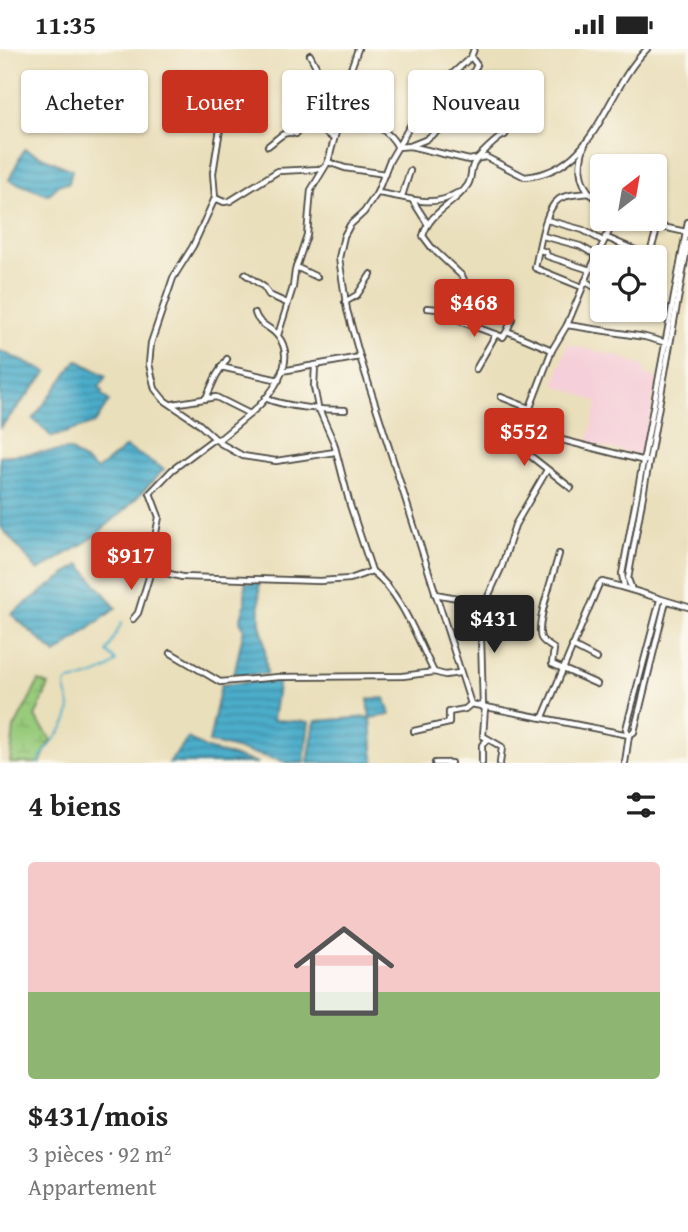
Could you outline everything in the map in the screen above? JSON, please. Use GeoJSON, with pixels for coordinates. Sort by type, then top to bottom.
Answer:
{"type":"FeatureCollection","features":[{"type":"Feature","properties":{"kind":"street"},"geometry":{"type":"LineString","coordinates":[[350,70],[358,49]]}},
{"type":"Feature","properties":{"kind":"street"},"geometry":{"type":"LineString","coordinates":[[471,704],[360,357],[345,302],[339,258],[344,236],[377,193],[397,147],[414,119],[438,87],[471,57],[474,49]]}},
{"type":"Feature","properties":{"kind":"street"},"geometry":{"type":"LineString","coordinates":[[397,147],[410,146],[461,159],[486,157],[525,177],[555,171],[585,143],[599,125],[627,73],[647,49]]}},
{"type":"Feature","properties":{"kind":"street"},"geometry":{"type":"LineString","coordinates":[[310,55],[318,70]]}},
{"type":"Feature","properties":{"kind":"street"},"geometry":{"type":"LineString","coordinates":[[410,146],[440,131],[449,122],[477,65],[471,57]]}},
{"type":"Feature","properties":{"kind":"street"},"geometry":{"type":"LineString","coordinates":[[220,133],[214,173],[215,198],[193,246],[170,285],[151,343],[149,364],[155,389],[164,400],[238,453],[265,460],[335,452]]}},
{"type":"Feature","properties":{"kind":"street"},"geometry":{"type":"LineString","coordinates":[[268,146],[284,133]]}},
{"type":"Feature","properties":{"kind":"street"},"geometry":{"type":"LineString","coordinates":[[326,133],[334,138]]}},
{"type":"Feature","properties":{"kind":"street"},"geometry":{"type":"LineString","coordinates":[[278,335],[309,226],[311,190],[328,162],[335,133]]}},
{"type":"Feature","properties":{"kind":"street"},"geometry":{"type":"LineString","coordinates":[[385,133],[393,138],[397,147]]}},
{"type":"Feature","properties":{"kind":"street"},"geometry":{"type":"LineString","coordinates":[[427,308],[448,310],[462,322],[503,337],[507,331],[511,317],[469,303],[463,276],[425,240],[423,233],[435,212],[469,184],[477,158],[487,151],[499,136],[506,133]]}},
{"type":"Feature","properties":{"kind":"street"},"geometry":{"type":"LineString","coordinates":[[585,143],[579,159],[580,176],[590,191]]}},
{"type":"Feature","properties":{"kind":"street"},"geometry":{"type":"LineString","coordinates":[[328,162],[345,168],[385,174]]}},
{"type":"Feature","properties":{"kind":"street"},"geometry":{"type":"LineString","coordinates":[[215,198],[223,202],[230,201],[278,171],[323,169]]}},
{"type":"Feature","properties":{"kind":"street"},"geometry":{"type":"LineString","coordinates":[[402,196],[410,171]]}},
{"type":"Feature","properties":{"kind":"street"},"geometry":{"type":"LineString","coordinates":[[377,193],[413,200],[446,199],[461,192]]}},
{"type":"Feature","properties":{"kind":"street"},"geometry":{"type":"LineString","coordinates":[[590,193],[560,198],[555,202],[547,220],[535,268],[590,287]]}},
{"type":"Feature","properties":{"kind":"street"},"geometry":{"type":"LineString","coordinates":[[413,200],[427,224]]}},
{"type":"Feature","properties":{"kind":"street"},"geometry":{"type":"LineString","coordinates":[[547,220],[583,230],[619,245]]}},
{"type":"Feature","properties":{"kind":"street"},"geometry":{"type":"LineString","coordinates":[[631,587],[628,579],[643,503],[647,461],[687,241],[688,222]]}},
{"type":"Feature","properties":{"kind":"street"},"geometry":{"type":"LineString","coordinates":[[667,228],[686,232]]}},
{"type":"Feature","properties":{"kind":"street"},"geometry":{"type":"LineString","coordinates":[[601,245],[608,231]]}},
{"type":"Feature","properties":{"kind":"street"},"geometry":{"type":"LineString","coordinates":[[543,236],[580,246],[590,253]]}},
{"type":"Feature","properties":{"kind":"street"},"geometry":{"type":"LineString","coordinates":[[540,250],[546,252],[547,256],[590,270],[567,325],[552,350],[529,408],[520,446],[570,488]]}},
{"type":"Feature","properties":{"kind":"street"},"geometry":{"type":"LineString","coordinates":[[296,267],[317,277]]}},
{"type":"Feature","properties":{"kind":"street"},"geometry":{"type":"LineString","coordinates":[[245,274],[264,287],[269,295],[287,303]]}},
{"type":"Feature","properties":{"kind":"street"},"geometry":{"type":"LineString","coordinates":[[345,302],[357,295],[371,274]]}},
{"type":"Feature","properties":{"kind":"street"},"geometry":{"type":"LineString","coordinates":[[133,619],[150,575],[159,517],[150,493],[172,470],[211,441],[221,438],[262,404],[279,380],[285,350],[278,335],[258,321],[255,313]]}},
{"type":"Feature","properties":{"kind":"street"},"geometry":{"type":"LineString","coordinates":[[567,325],[645,337],[667,346]]}},
{"type":"Feature","properties":{"kind":"street"},"geometry":{"type":"LineString","coordinates":[[507,331],[552,350]]}},
{"type":"Feature","properties":{"kind":"street"},"geometry":{"type":"LineString","coordinates":[[476,369],[496,334]]}},
{"type":"Feature","properties":{"kind":"street"},"geometry":{"type":"LineString","coordinates":[[282,371],[360,357]]}},
{"type":"Feature","properties":{"kind":"street"},"geometry":{"type":"LineString","coordinates":[[205,399],[227,359]]}},
{"type":"Feature","properties":{"kind":"street"},"geometry":{"type":"LineString","coordinates":[[315,365],[314,387],[318,407],[372,571],[379,576],[403,609],[434,672]]}},
{"type":"Feature","properties":{"kind":"street"},"geometry":{"type":"LineString","coordinates":[[221,367],[279,380]]}},
{"type":"Feature","properties":{"kind":"street"},"geometry":{"type":"LineString","coordinates":[[172,404],[216,397],[250,414]]}},
{"type":"Feature","properties":{"kind":"street"},"geometry":{"type":"LineString","coordinates":[[501,397],[529,408]]}},
{"type":"Feature","properties":{"kind":"street"},"geometry":{"type":"LineString","coordinates":[[265,398],[279,403],[345,410]]}},
{"type":"Feature","properties":{"kind":"street"},"geometry":{"type":"LineString","coordinates":[[523,426],[554,438],[647,461]]}},
{"type":"Feature","properties":{"kind":"street"},"geometry":{"type":"LineString","coordinates":[[624,586],[622,574],[647,461]]}},
{"type":"Feature","properties":{"kind":"street"},"geometry":{"type":"LineString","coordinates":[[435,594],[480,602],[487,600],[502,566],[515,525],[547,470]]}},
{"type":"Feature","properties":{"kind":"street"},"geometry":{"type":"LineString","coordinates":[[636,502],[643,503]]}},
{"type":"Feature","properties":{"kind":"street"},"geometry":{"type":"LineString","coordinates":[[559,554],[542,617],[540,635],[544,642],[554,649],[551,662],[597,684]]}},
{"type":"Feature","properties":{"kind":"street"},"geometry":{"type":"LineString","coordinates":[[149,569],[182,577],[320,581],[350,579],[372,571]]}},
{"type":"Feature","properties":{"kind":"street"},"geometry":{"type":"LineString","coordinates":[[543,717],[599,584],[603,582],[631,587],[660,600],[688,607]]}},
{"type":"Feature","properties":{"kind":"street"},"geometry":{"type":"LineString","coordinates":[[625,763],[629,735],[626,729],[660,600]]}},
{"type":"Feature","properties":{"kind":"street"},"geometry":{"type":"LineString","coordinates":[[471,704],[629,735],[634,732],[666,601]]}},
{"type":"Feature","properties":{"kind":"street"},"geometry":{"type":"LineString","coordinates":[[480,602],[483,736],[502,747],[500,763]]}},
{"type":"Feature","properties":{"kind":"street"},"geometry":{"type":"LineString","coordinates":[[572,646],[597,659]]}},
{"type":"Feature","properties":{"kind":"street"},"geometry":{"type":"LineString","coordinates":[[171,653],[220,682],[279,677],[460,673]]}},
{"type":"Feature","properties":{"kind":"street"},"geometry":{"type":"LineString","coordinates":[[414,731],[449,723],[449,712],[465,709],[471,704]]}},
{"type":"Feature","properties":{"kind":"street"},"geometry":{"type":"LineString","coordinates":[[482,763],[482,745],[487,740]]}},
{"type":"Feature","properties":{"kind":"street"},"geometry":{"type":"LineString","coordinates":[[435,763],[451,763]]}},
{"type":"Feature","properties":{"kind":"shaded area"},"geometry":{"type":"Polygon","coordinates":[[[568,344],[621,357],[644,366],[645,374],[657,378],[643,456],[587,443],[598,402],[554,384],[568,344]]]}},
{"type":"Feature","properties":{"kind":"green space"},"geometry":{"type":"Polygon","coordinates":[[[39,681],[49,685],[35,717],[51,739],[40,763],[10,763],[14,728],[39,681]]]}},
{"type":"Feature","properties":{"kind":"water"},"geometry":{"type":"Polygon","coordinates":[[[24,149],[72,170],[69,183],[60,184],[48,195],[9,180],[24,149]]]}},
{"type":"Feature","properties":{"kind":"water"},"geometry":{"type":"Polygon","coordinates":[[[0,351],[47,372],[0,428],[0,351]]]}},
{"type":"Feature","properties":{"kind":"water"},"geometry":{"type":"Polygon","coordinates":[[[77,360],[106,376],[99,388],[109,401],[95,423],[52,437],[33,419],[77,360]]]}},
{"type":"Feature","properties":{"kind":"water"},"geometry":{"type":"Polygon","coordinates":[[[126,447],[164,469],[127,508],[91,539],[38,571],[0,526],[0,456],[70,450],[97,470],[126,447]]]}},
{"type":"Feature","properties":{"kind":"water"},"geometry":{"type":"Polygon","coordinates":[[[80,564],[116,608],[56,654],[11,614],[80,564]]]}},
{"type":"Feature","properties":{"kind":"water"},"geometry":{"type":"Polygon","coordinates":[[[259,582],[260,624],[267,674],[234,675],[244,628],[240,621],[245,605],[245,583],[259,582]]]}},
{"type":"Feature","properties":{"kind":"water"},"geometry":{"type":"Polygon","coordinates":[[[279,679],[273,720],[309,722],[304,763],[290,763],[209,742],[221,685],[279,679]]]}},
{"type":"Feature","properties":{"kind":"water"},"geometry":{"type":"Polygon","coordinates":[[[385,698],[390,715],[371,718],[374,763],[308,763],[316,721],[370,717],[368,699],[385,698]]]}},
{"type":"Feature","properties":{"kind":"water"},"geometry":{"type":"Polygon","coordinates":[[[188,738],[207,749],[258,763],[169,763],[188,738]]]}},
{"type":"Feature","properties":{"kind":"waterway"},"geometry":{"type":"LineString","coordinates":[[38,763],[68,716],[70,705],[65,685],[68,681],[95,675],[113,665],[116,661],[107,652],[122,622]]}}]}
